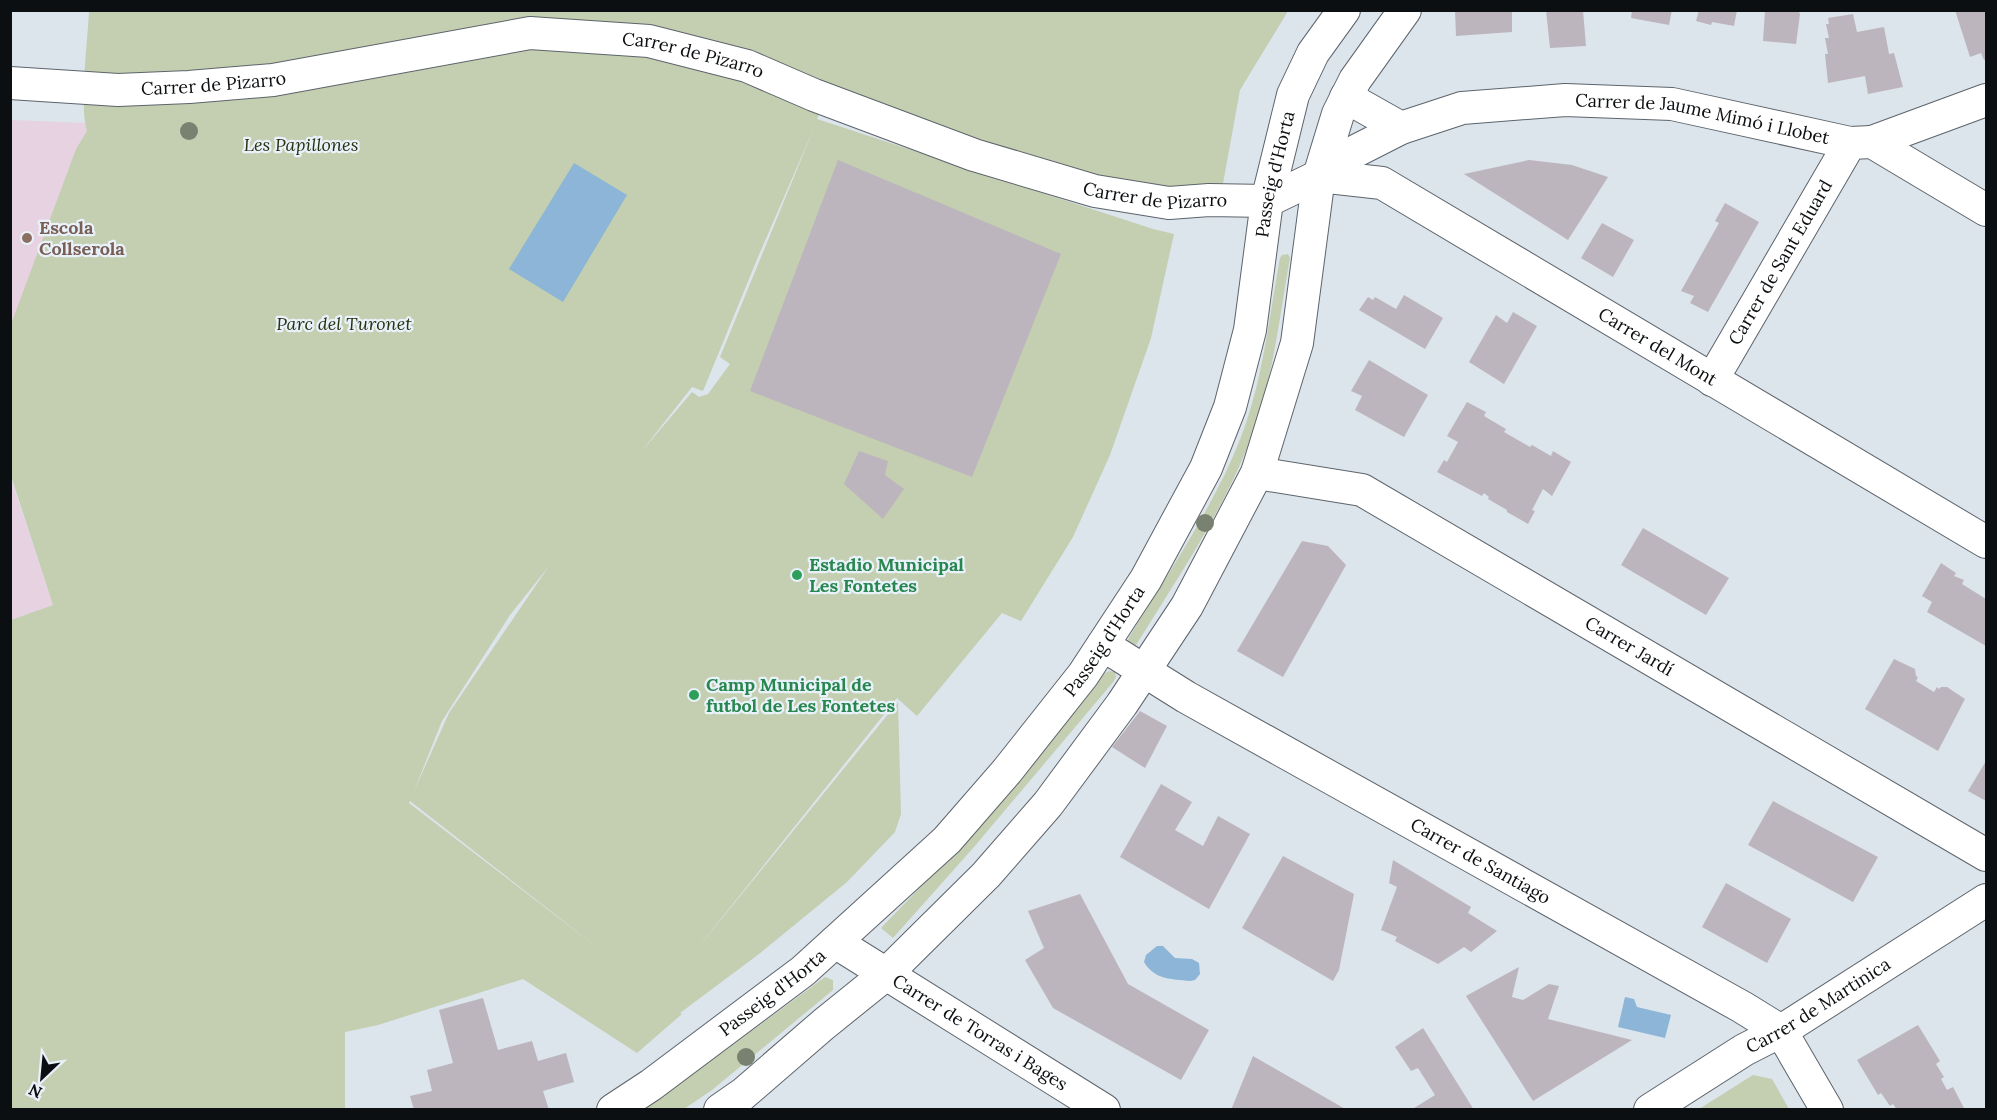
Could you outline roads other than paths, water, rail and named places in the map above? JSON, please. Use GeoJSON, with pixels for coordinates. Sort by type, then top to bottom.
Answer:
{"type":"FeatureCollection","features":[{"type":"Feature","properties":{"kind":"street","name":"Passeig d'Horta"},"geometry":{"type":"LineString","coordinates":[[613,1110],[651,1085],[803,971],[947,840],[1007,771],[1083,675],[1103,645],[1146,579],[1206,468],[1230,407],[1250,330],[1267,201],[1293,95],[1313,53],[1344,10]]}},
{"type":"Feature","properties":{"kind":"street"},"geometry":{"type":"LineString","coordinates":[[720,1110],[743,1095],[824,1024],[886,974],[986,875],[1048,804],[1122,704],[1187,606],[1257,472],[1297,343],[1319,176],[1338,114],[1355,80],[1405,10]]}},
{"type":"Feature","properties":{"kind":"street","name":"Carrer de Pizarro"},"geometry":{"type":"LineString","coordinates":[[10,82],[118,90],[273,80],[530,33],[649,41],[747,66],[974,155],[1095,191],[1169,203],[1209,200],[1267,201],[1319,176],[1346,156]]}},
{"type":"Feature","properties":{"kind":"street"},"geometry":{"type":"LineString","coordinates":[[1346,97],[1401,128]]}},
{"type":"Feature","properties":{"kind":"street","name":"Carrer de Jaume Mimó i Llobet"},"geometry":{"type":"LineString","coordinates":[[1346,156],[1401,128],[1462,108],[1565,100],[1672,104],[1861,143],[1986,210]]}},
{"type":"Feature","properties":{"kind":"street"},"geometry":{"type":"LineString","coordinates":[[1861,143],[1986,100]]}},
{"type":"Feature","properties":{"kind":"street","name":"Carrer de Sant Eduard"},"geometry":{"type":"LineString","coordinates":[[1712,380],[1861,143]]}},
{"type":"Feature","properties":{"kind":"street","name":"Carrer del Mont"},"geometry":{"type":"LineString","coordinates":[[1319,176],[1382,183],[1986,542]]}},
{"type":"Feature","properties":{"kind":"street","name":"Carrer Jardí"},"geometry":{"type":"LineString","coordinates":[[1257,472],[1362,490],[1986,855]]}},
{"type":"Feature","properties":{"kind":"street","name":"Carrer de Santiago"},"geometry":{"type":"LineString","coordinates":[[1103,645],[1186,698],[1742,1007],[1781,1031],[1827,1110]]}},
{"type":"Feature","properties":{"kind":"street","name":"Carrer de Martinica"},"geometry":{"type":"LineString","coordinates":[[1650,1110],[1744,1050],[1781,1031],[1986,900]]}},
{"type":"Feature","properties":{"kind":"street","name":"Carrer de Torras i Bages"},"geometry":{"type":"LineString","coordinates":[[835,942],[1104,1110]]}},
{"type":"Feature","properties":{"kind":"water"},"geometry":{"type":"Polygon","coordinates":[[[574,163],[627,195],[563,302],[509,269],[574,163]]]}},
{"type":"Feature","properties":{"kind":"water"},"geometry":{"type":"Polygon","coordinates":[[[1157,946],[1163,946],[1175,958],[1192,959],[1199,963],[1200,974],[1195,980],[1190,981],[1164,978],[1153,972],[1144,962],[1146,955],[1157,946]]]}},
{"type":"Feature","properties":{"kind":"water"},"geometry":{"type":"Polygon","coordinates":[[[1625,997],[1634,999],[1637,1007],[1671,1015],[1665,1038],[1618,1027],[1625,997]]]}},
{"type":"Feature","properties":{"kind":"place","name":"Escola Collserola"},"geometry":{"type":"Point","coordinates":[27,238]}},
{"type":"Feature","properties":{"kind":"place","name":"Estadio Municipal Les Fontetes"},"geometry":{"type":"Point","coordinates":[797,575]}},
{"type":"Feature","properties":{"kind":"place","name":"Camp Municipal de futbol de Les Fontetes"},"geometry":{"type":"Point","coordinates":[694,695]}},
{"type":"Feature","properties":{"kind":"park label","name":"Les Papillones"},"geometry":{"type":"Point","coordinates":[301,145]}},
{"type":"Feature","properties":{"kind":"park label","name":"Parc del Turonet"},"geometry":{"type":"Point","coordinates":[344,324]}}]}
